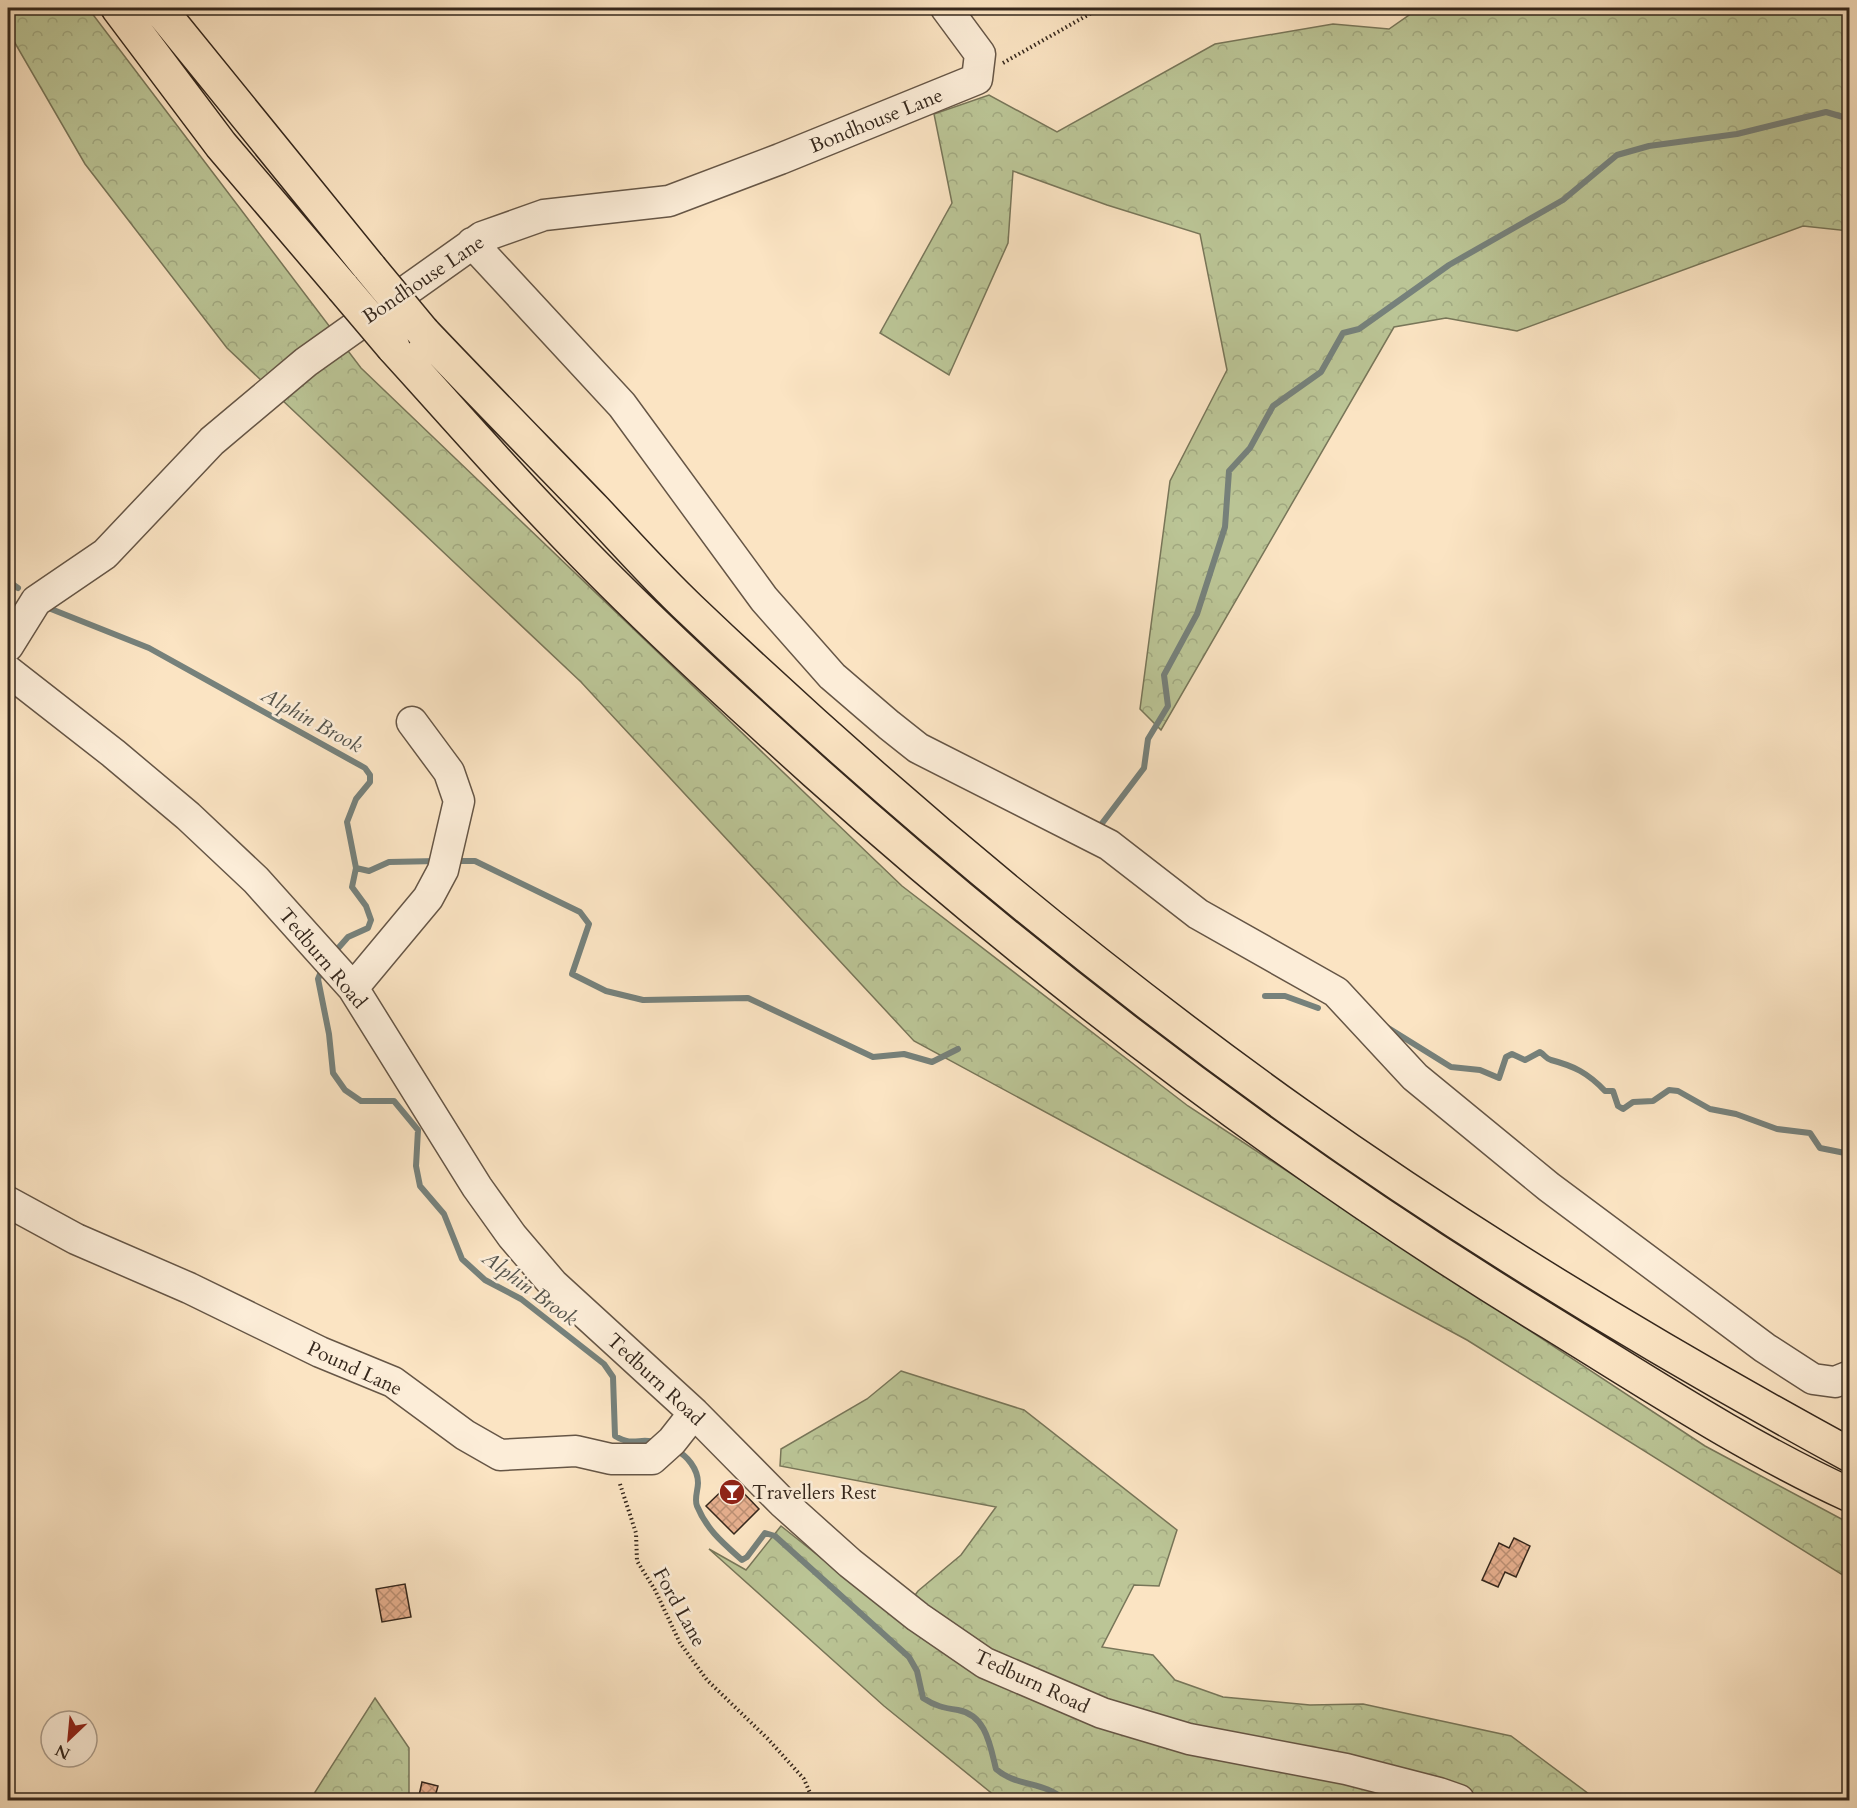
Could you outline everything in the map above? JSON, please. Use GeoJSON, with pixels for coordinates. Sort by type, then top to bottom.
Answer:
{"type":"FeatureCollection","features":[{"type":"Feature","properties":{"kind":"highway"},"geometry":{"type":"LineString","coordinates":[[118,8],[221,145],[393,347],[551,521],[707,675],[866,818],[1058,979],[1196,1084],[1465,1271],[1677,1401],[1850,1494]]}},
{"type":"Feature","properties":{"kind":"highway"},"geometry":{"type":"LineString","coordinates":[[159,8],[423,332],[687,607],[864,769],[1011,894],[1117,978],[1296,1113],[1482,1238],[1694,1369],[1850,1455]]}},
{"type":"Feature","properties":{"kind":"street"},"geometry":{"type":"LineString","coordinates":[[946,8],[980,54],[976,79]]}},
{"type":"Feature","properties":{"kind":"street","name":"Bondhouse Lane"},"geometry":{"type":"LineString","coordinates":[[8,646],[36,601],[105,554],[212,441],[306,362],[482,237],[544,215],[669,201],[780,159],[976,79]]}},
{"type":"Feature","properties":{"kind":"street"},"geometry":{"type":"LineString","coordinates":[[472,243],[622,405],[764,599],[832,676],[889,725],[918,748],[1109,845],[1198,914],[1336,992],[1415,1077],[1549,1186],[1765,1348],[1813,1379],[1835,1382],[1850,1376]]}},
{"type":"Feature","properties":{"kind":"street","name":"Tedburn Road"},"geometry":{"type":"LineString","coordinates":[[8,671],[60,710],[188,816],[256,880],[346,979],[477,1187],[512,1236],[553,1284],[694,1413],[782,1502],[850,1563],[918,1617],[985,1663],[1102,1713],[1189,1739],[1346,1769],[1459,1800]]}},
{"type":"Feature","properties":{"kind":"street"},"geometry":{"type":"LineString","coordinates":[[346,979],[428,898],[437,884],[450,845],[459,801],[449,772],[412,722]]}},
{"type":"Feature","properties":{"kind":"street","name":"Pound Lane"},"geometry":{"type":"LineString","coordinates":[[8,1202],[76,1239],[189,1288],[320,1352],[393,1382],[465,1435],[500,1455],[576,1451],[612,1459],[662,1450],[694,1413]]}},
{"type":"Feature","properties":{"kind":"street"},"geometry":{"type":"LineString","coordinates":[[1819,1380],[1850,1398]]}},
{"type":"Feature","properties":{"kind":"path"},"geometry":{"type":"LineString","coordinates":[[976,79],[1100,8]]}},
{"type":"Feature","properties":{"kind":"path","name":"Ford Lane"},"geometry":{"type":"LineString","coordinates":[[612,1459],[636,1533],[637,1561],[655,1590],[680,1643],[707,1680],[768,1739],[804,1779],[813,1800]]}},
{"type":"Feature","properties":{"kind":"green space"},"geometry":{"type":"Polygon","coordinates":[[[8,8],[88,8],[361,368],[902,886],[1188,1106],[1705,1446],[1849,1523],[1849,1579],[1467,1340],[914,1041],[581,682],[227,348],[85,164],[8,31],[8,8]]]}},
{"type":"Feature","properties":{"kind":"green space"},"geometry":{"type":"Polygon","coordinates":[[[1409,8],[1849,8],[1849,231],[1803,226],[1517,331],[1446,318],[1394,327],[1161,730],[1140,709],[1170,481],[1227,370],[1200,234],[1107,205],[1013,171],[1008,243],[949,375],[880,333],[952,203],[934,114],[989,95],[1057,132],[1215,44],[1333,24],[1389,29],[1409,15],[1409,8]]]}},
{"type":"Feature","properties":{"kind":"green space"},"geometry":{"type":"Polygon","coordinates":[[[901,1371],[1024,1410],[1177,1530],[1159,1586],[1134,1585],[1102,1647],[1153,1655],[1175,1680],[1223,1697],[1310,1705],[1363,1704],[1511,1736],[1597,1800],[1000,1800],[884,1706],[709,1549],[746,1570],[781,1526],[898,1619],[918,1591],[961,1555],[996,1507],[780,1466],[781,1449],[867,1399],[901,1371]]]}},
{"type":"Feature","properties":{"kind":"green space"},"geometry":{"type":"Polygon","coordinates":[[[375,1698],[409,1748],[409,1800],[310,1800],[375,1698]]]}},
{"type":"Feature","properties":{"kind":"building"},"geometry":{"type":"Polygon","coordinates":[[[732,1481],[759,1509],[734,1534],[706,1506],[732,1481]]]}},
{"type":"Feature","properties":{"kind":"building"},"geometry":{"type":"Polygon","coordinates":[[[1514,1538],[1530,1546],[1516,1577],[1505,1572],[1498,1587],[1482,1580],[1499,1543],[1509,1548],[1514,1538]]]}},
{"type":"Feature","properties":{"kind":"building"},"geometry":{"type":"Polygon","coordinates":[[[405,1584],[411,1617],[382,1622],[376,1589],[405,1584]]]}},
{"type":"Feature","properties":{"kind":"building"},"geometry":{"type":"Polygon","coordinates":[[[422,1782],[438,1786],[434,1800],[418,1800],[422,1782]]]}},
{"type":"Feature","properties":{"kind":"waterway"},"geometry":{"type":"LineString","coordinates":[[1100,826],[1144,768],[1148,739],[1168,706],[1164,675],[1197,614],[1225,527],[1229,471],[1250,448],[1273,406],[1321,372],[1343,333],[1359,329],[1449,265],[1563,200],[1617,155],[1649,146],[1737,134],[1826,112],[1850,119]]}},
{"type":"Feature","properties":{"kind":"waterway","name":"Alphin Brook"},"geometry":{"type":"LineString","coordinates":[[8,581],[18,588]]}},
{"type":"Feature","properties":{"kind":"waterway","name":"Alphin Brook"},"geometry":{"type":"LineString","coordinates":[[51,609],[149,648],[365,768],[370,775],[370,782],[356,799],[347,822],[356,868],[352,887],[366,906],[371,920],[368,928],[348,937],[333,954]]}},
{"type":"Feature","properties":{"kind":"waterway"},"geometry":{"type":"LineString","coordinates":[[356,868],[369,871],[389,862],[437,861]]}},
{"type":"Feature","properties":{"kind":"waterway"},"geometry":{"type":"LineString","coordinates":[[453,861],[475,861],[580,912],[589,924],[572,974],[606,991],[643,1000],[748,998],[873,1057],[904,1054],[932,1062],[958,1049]]}},
{"type":"Feature","properties":{"kind":"waterway","name":"Alphin Brook"},"geometry":{"type":"LineString","coordinates":[[323,967],[318,979],[329,1034],[333,1073],[345,1090],[361,1101],[394,1101],[418,1130],[416,1166],[420,1186],[444,1214],[462,1259],[485,1280],[521,1299],[604,1364],[613,1377],[615,1436],[633,1442],[657,1443]]}},
{"type":"Feature","properties":{"kind":"waterway"},"geometry":{"type":"LineString","coordinates":[[1265,996],[1285,996],[1318,1008]]}},
{"type":"Feature","properties":{"kind":"waterway"},"geometry":{"type":"LineString","coordinates":[[1385,1026],[1451,1067],[1480,1070],[1499,1078],[1506,1057],[1512,1054],[1525,1060],[1540,1052],[1549,1059],[1580,1071],[1593,1079],[1605,1091],[1613,1091],[1618,1106],[1623,1109],[1633,1102],[1653,1101],[1669,1090],[1678,1091],[1710,1109],[1736,1114],[1777,1129],[1810,1133],[1820,1148],[1850,1154]]}},
{"type":"Feature","properties":{"kind":"waterway","name":"Alphin Brook"},"geometry":{"type":"LineString","coordinates":[[675,1450],[688,1459],[694,1468],[698,1478],[696,1503],[701,1515],[716,1536],[735,1554],[742,1560],[747,1557],[765,1533],[775,1536],[909,1657],[917,1671],[923,1698],[975,1718],[985,1732],[996,1769],[1012,1779],[1048,1790],[1064,1800]]}},
{"type":"Feature","properties":{"kind":"place","name":"Travellers Rest"},"geometry":{"type":"Point","coordinates":[732,1492]}}]}
